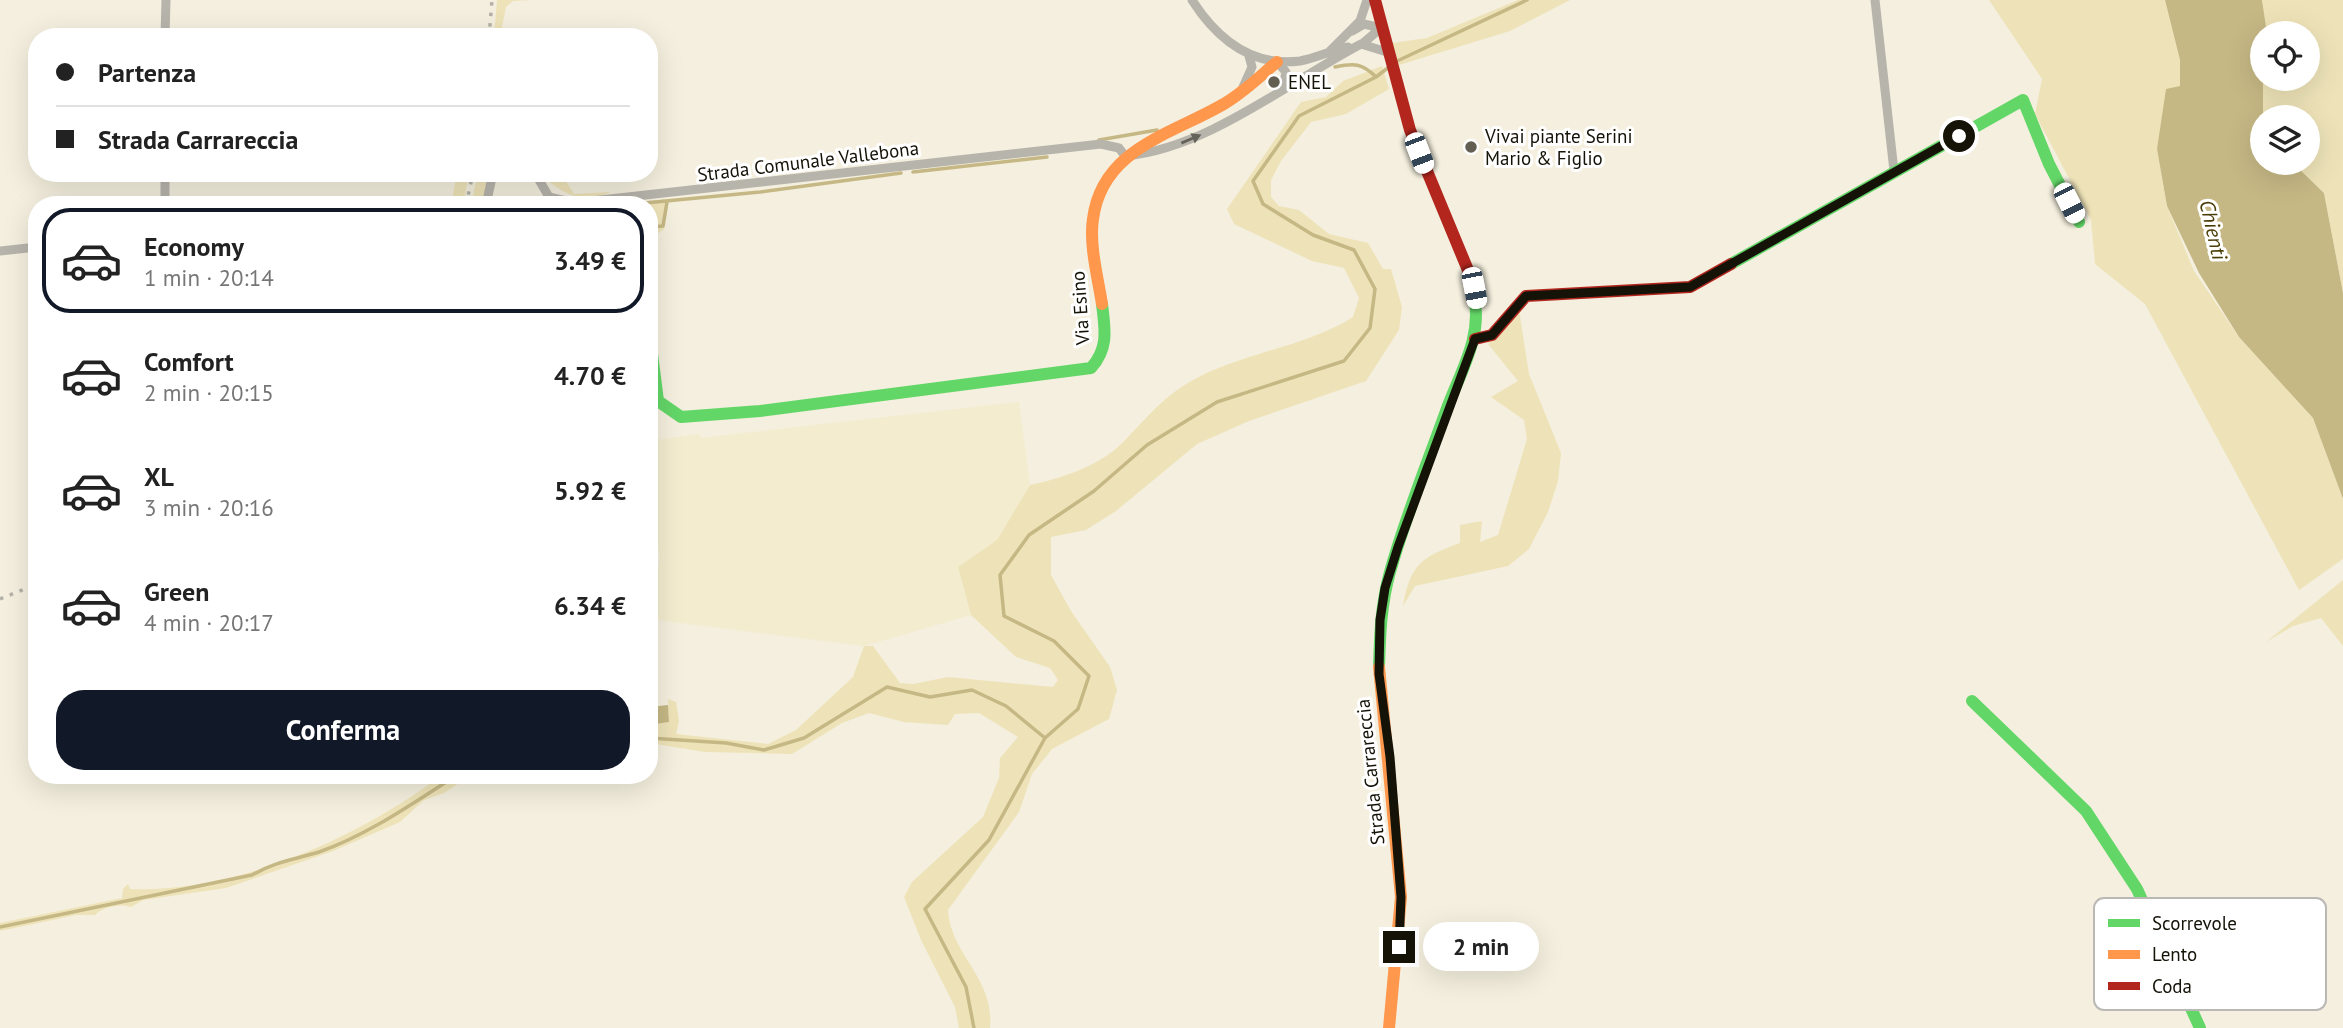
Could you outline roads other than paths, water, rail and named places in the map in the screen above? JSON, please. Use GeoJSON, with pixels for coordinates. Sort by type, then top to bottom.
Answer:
{"type":"FeatureCollection","features":[{"type":"Feature","properties":{"kind":"street"},"geometry":{"type":"LineString","coordinates":[[165,28],[166,0]]}},
{"type":"Feature","properties":{"kind":"street"},"geometry":{"type":"LineString","coordinates":[[1192,0],[1219,33],[1249,56],[1277,62],[1303,60],[1361,44],[1387,53]]}},
{"type":"Feature","properties":{"kind":"street"},"geometry":{"type":"LineString","coordinates":[[1352,31],[1364,15],[1367,0]]}},
{"type":"Feature","properties":{"kind":"street","name":"Strada Carrareccia"},"geometry":{"type":"LineString","coordinates":[[1374,0],[1410,130],[1474,288],[1478,314],[1475,339],[1398,547],[1385,588],[1380,620],[1379,674],[1390,757],[1401,897],[1390,1028]]}},
{"type":"Feature","properties":{"kind":"street"},"geometry":{"type":"LineString","coordinates":[[1875,0],[1894,171]]}},
{"type":"Feature","properties":{"kind":"street"},"geometry":{"type":"LineString","coordinates":[[1329,51],[1364,24],[1381,28]]}},
{"type":"Feature","properties":{"kind":"street"},"geometry":{"type":"LineString","coordinates":[[1125,156],[1159,152],[1201,135],[1361,44],[1381,28]]}},
{"type":"Feature","properties":{"kind":"street"},"geometry":{"type":"LineString","coordinates":[[1241,92],[1251,72],[1249,56]]}},
{"type":"Feature","properties":{"kind":"street"},"geometry":{"type":"LineString","coordinates":[[1277,62],[1286,72],[1283,88]]}},
{"type":"Feature","properties":{"kind":"street"},"geometry":{"type":"LineString","coordinates":[[1125,156],[1143,142],[1201,116],[1241,92],[1277,62]]}},
{"type":"Feature","properties":{"kind":"street"},"geometry":{"type":"LineString","coordinates":[[1475,339],[1492,335],[1526,296],[1690,287],[2023,100],[2049,164],[2079,222]]}},
{"type":"Feature","properties":{"kind":"street","name":"Strada Comunale Vallebona"},"geometry":{"type":"LineString","coordinates":[[637,196],[1101,144],[1119,148],[1125,156]]}},
{"type":"Feature","properties":{"kind":"street","name":"Via Esino"},"geometry":{"type":"LineString","coordinates":[[658,401],[681,417],[760,411],[1091,368],[1100,358],[1106,342],[1093,207],[1101,184],[1125,156]]}},
{"type":"Feature","properties":{"kind":"street"},"geometry":{"type":"LineString","coordinates":[[0,251],[28,248]]}},
{"type":"Feature","properties":{"kind":"street"},"geometry":{"type":"LineString","coordinates":[[1972,701],[2085,810],[2142,898]]}},
{"type":"Feature","properties":{"kind":"street"},"geometry":{"type":"LineString","coordinates":[[2192,1010],[2200,1028]]}},
{"type":"Feature","properties":{"kind":"water","name":"Chienti"},"geometry":{"type":"Polygon","coordinates":[[[2165,0],[2262,0],[2265,21],[2250,21],[2250,91],[2263,91],[2263,105],[2250,105],[2250,175],[2305,175],[2324,193],[2343,293],[2343,499],[2313,418],[2239,337],[2199,273],[2167,206],[2157,149],[2166,89],[2180,86],[2180,60],[2165,0]]]}},
{"type":"Feature","properties":{"kind":"water"},"geometry":{"type":"Polygon","coordinates":[[[668,705],[669,722],[658,724],[658,706],[668,705]]]}},
{"type":"Feature","properties":{"kind":"waterway"},"geometry":{"type":"LineString","coordinates":[[1395,62],[1527,0]]}},
{"type":"Feature","properties":{"kind":"waterway"},"geometry":{"type":"LineString","coordinates":[[1335,67],[1357,65],[1376,77]]}},
{"type":"Feature","properties":{"kind":"waterway"},"geometry":{"type":"LineString","coordinates":[[658,739],[726,743],[764,750],[804,738],[887,687],[930,697],[972,690],[1006,706],[1045,738],[1078,709],[1089,676],[1054,641],[1004,616],[1000,575],[1029,535],[1094,491],[1147,445],[1217,402],[1344,361],[1370,328],[1375,289],[1354,250],[1313,235],[1263,204],[1253,181],[1299,116],[1376,77],[1389,67]]}},
{"type":"Feature","properties":{"kind":"waterway"},"geometry":{"type":"LineString","coordinates":[[1099,140],[1157,130]]}},
{"type":"Feature","properties":{"kind":"waterway"},"geometry":{"type":"LineString","coordinates":[[913,172],[1047,157]]}},
{"type":"Feature","properties":{"kind":"waterway"},"geometry":{"type":"LineString","coordinates":[[658,202],[760,192],[901,173]]}},
{"type":"Feature","properties":{"kind":"waterway"},"geometry":{"type":"LineString","coordinates":[[658,226],[663,226],[667,202]]}},
{"type":"Feature","properties":{"kind":"waterway"},"geometry":{"type":"LineString","coordinates":[[974,1028],[966,987],[925,909],[989,840],[1045,738]]}},
{"type":"Feature","properties":{"kind":"waterway"},"geometry":{"type":"LineString","coordinates":[[0,927],[252,875],[355,837],[443,784]]}},
{"type":"Feature","properties":{"kind":"railway"},"geometry":{"type":"LineString","coordinates":[[490,28],[492,0]]}},
{"type":"Feature","properties":{"kind":"railway"},"geometry":{"type":"LineString","coordinates":[[468,196],[471,182]]}},
{"type":"Feature","properties":{"kind":"railway"},"geometry":{"type":"LineString","coordinates":[[0,599],[28,588]]}},
{"type":"Feature","properties":{"kind":"place","name":"ENEL"},"geometry":{"type":"Point","coordinates":[1274,82]}},
{"type":"Feature","properties":{"kind":"place","name":"Vivai piante Serini Mario & Figlio"},"geometry":{"type":"Point","coordinates":[1471,147]}}]}
